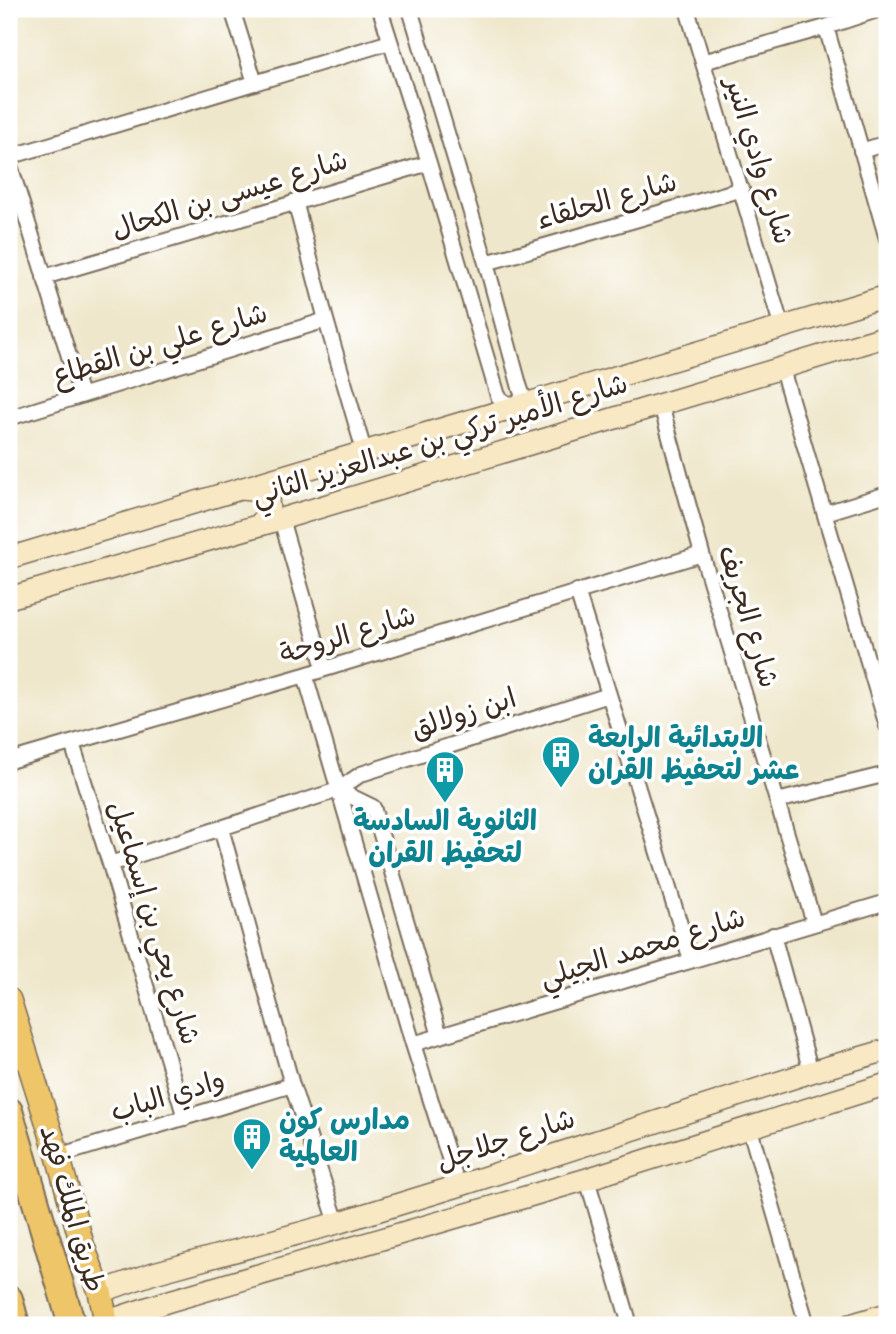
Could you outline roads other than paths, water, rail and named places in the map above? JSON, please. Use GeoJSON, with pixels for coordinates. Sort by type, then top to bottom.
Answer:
{"type":"FeatureCollection","features":[{"type":"Feature","properties":{"kind":"highway"},"geometry":{"type":"LineString","coordinates":[[12,1123],[100,1324]]}},
{"type":"Feature","properties":{"kind":"highway","name":"طريق الملك فهد"},"geometry":{"type":"LineString","coordinates":[[12,1123],[72,1325]]}},
{"type":"Feature","properties":{"kind":"highway"},"geometry":{"type":"LineString","coordinates":[[9,1299],[16,1325]]}},
{"type":"Feature","properties":{"kind":"main road"},"geometry":{"type":"LineString","coordinates":[[9,1000],[58,1156],[82,1244],[100,1292],[100,1324]]}},
{"type":"Feature","properties":{"kind":"street"},"geometry":{"type":"LineString","coordinates":[[232,9],[255,83]]}},
{"type":"Feature","properties":{"kind":"street"},"geometry":{"type":"LineString","coordinates":[[380,9],[498,396],[505,403],[516,404],[523,396],[410,9]]}},
{"type":"Feature","properties":{"kind":"street","name":"شارع وادي النير"},"geometry":{"type":"LineString","coordinates":[[687,9],[782,328]]}},
{"type":"Feature","properties":{"kind":"street"},"geometry":{"type":"LineString","coordinates":[[703,62],[880,9]]}},
{"type":"Feature","properties":{"kind":"street"},"geometry":{"type":"LineString","coordinates":[[826,27],[887,239]]}},
{"type":"Feature","properties":{"kind":"street"},"geometry":{"type":"LineString","coordinates":[[81,395],[9,160],[390,43]]}},
{"type":"Feature","properties":{"kind":"street"},"geometry":{"type":"LineString","coordinates":[[861,151],[887,144]]}},
{"type":"Feature","properties":{"kind":"street","name":"شارع عيسى بن الكحال"},"geometry":{"type":"LineString","coordinates":[[44,277],[429,163]]}},
{"type":"Feature","properties":{"kind":"street","name":"شارع الحلقاء"},"geometry":{"type":"LineString","coordinates":[[486,262],[741,189]]}},
{"type":"Feature","properties":{"kind":"street"},"geometry":{"type":"LineString","coordinates":[[295,201],[364,451]]}},
{"type":"Feature","properties":{"kind":"street","name":"شارع الأمير تركي بن عبدالعزيز الثاني"},"geometry":{"type":"LineString","coordinates":[[9,558],[364,451],[513,410],[887,296]]}},
{"type":"Feature","properties":{"kind":"street","name":"شارع علي بن القطاع"},"geometry":{"type":"LineString","coordinates":[[9,418],[326,320]]}},
{"type":"Feature","properties":{"kind":"street","name":"شارع الأمير تركي بن عبدالعزيز الثاني"},"geometry":{"type":"LineString","coordinates":[[9,598],[887,336]]}},
{"type":"Feature","properties":{"kind":"street"},"geometry":{"type":"LineString","coordinates":[[782,369],[887,726]]}},
{"type":"Feature","properties":{"kind":"street","name":"شارع الجريف"},"geometry":{"type":"LineString","coordinates":[[660,405],[702,554],[814,923]]}},
{"type":"Feature","properties":{"kind":"street"},"geometry":{"type":"LineString","coordinates":[[288,475],[278,487],[277,497],[288,508],[302,512]]}},
{"type":"Feature","properties":{"kind":"street"},"geometry":{"type":"LineString","coordinates":[[243,489],[260,491],[268,497],[269,513],[259,525]]}},
{"type":"Feature","properties":{"kind":"street"},"geometry":{"type":"LineString","coordinates":[[825,513],[887,494]]}},
{"type":"Feature","properties":{"kind":"street"},"geometry":{"type":"LineString","coordinates":[[281,519],[324,668]]}},
{"type":"Feature","properties":{"kind":"street","name":"شارع الروحة"},"geometry":{"type":"LineString","coordinates":[[9,761],[305,676],[577,590],[702,554]]}},
{"type":"Feature","properties":{"kind":"street"},"geometry":{"type":"LineString","coordinates":[[577,590],[691,960]]}},
{"type":"Feature","properties":{"kind":"street"},"geometry":{"type":"LineString","coordinates":[[305,676],[413,1044],[458,1186]]}},
{"type":"Feature","properties":{"kind":"street","name":"ابن زولالق"},"geometry":{"type":"LineString","coordinates":[[110,864],[338,790],[361,774],[610,695]]}},
{"type":"Feature","properties":{"kind":"street","name":"شارع يحي بن إسماعيل"},"geometry":{"type":"LineString","coordinates":[[72,743],[185,1118]]}},
{"type":"Feature","properties":{"kind":"street"},"geometry":{"type":"LineString","coordinates":[[777,801],[887,774]]}},
{"type":"Feature","properties":{"kind":"street"},"geometry":{"type":"LineString","coordinates":[[338,790],[373,807],[440,1035]]}},
{"type":"Feature","properties":{"kind":"street"},"geometry":{"type":"LineString","coordinates":[[221,828],[292,1085],[337,1223]]}},
{"type":"Feature","properties":{"kind":"street","name":"شارع محمد الجيلي"},"geometry":{"type":"LineString","coordinates":[[413,1044],[887,902]]}},
{"type":"Feature","properties":{"kind":"street"},"geometry":{"type":"LineString","coordinates":[[773,935],[811,1072]]}},
{"type":"Feature","properties":{"kind":"street","name":"شارع جلاجل"},"geometry":{"type":"LineString","coordinates":[[100,1292],[154,1273],[337,1223],[458,1186],[887,1050]]}},
{"type":"Feature","properties":{"kind":"street","name":"شارع جلاجل"},"geometry":{"type":"LineString","coordinates":[[100,1324],[166,1302],[587,1178],[887,1084]]}},
{"type":"Feature","properties":{"kind":"street","name":"وادي الباب"},"geometry":{"type":"LineString","coordinates":[[58,1156],[292,1085]]}},
{"type":"Feature","properties":{"kind":"street"},"geometry":{"type":"LineString","coordinates":[[701,1107],[693,1130],[709,1139]]}},
{"type":"Feature","properties":{"kind":"street"},"geometry":{"type":"LineString","coordinates":[[673,1116],[686,1132],[677,1149]]}},
{"type":"Feature","properties":{"kind":"street"},"geometry":{"type":"LineString","coordinates":[[749,1126],[807,1325]]}},
{"type":"Feature","properties":{"kind":"street"},"geometry":{"type":"LineString","coordinates":[[587,1178],[630,1325]]}},
{"type":"Feature","properties":{"kind":"street"},"geometry":{"type":"LineString","coordinates":[[154,1273],[152,1290],[166,1302]]}},
{"type":"Feature","properties":{"kind":"street"},"geometry":{"type":"LineString","coordinates":[[850,1325],[887,1314]]}},
{"type":"Feature","properties":{"kind":"place","name":"الابتدائية الرابعة عشر لتحفيظ القران"},"geometry":{"type":"Point","coordinates":[561,789]}},
{"type":"Feature","properties":{"kind":"place","name":"الثانوية السادسة لتحفيظ القران"},"geometry":{"type":"Point","coordinates":[445,804]}},
{"type":"Feature","properties":{"kind":"place","name":"مدارس كون العالمية"},"geometry":{"type":"Point","coordinates":[252,1171]}}]}
